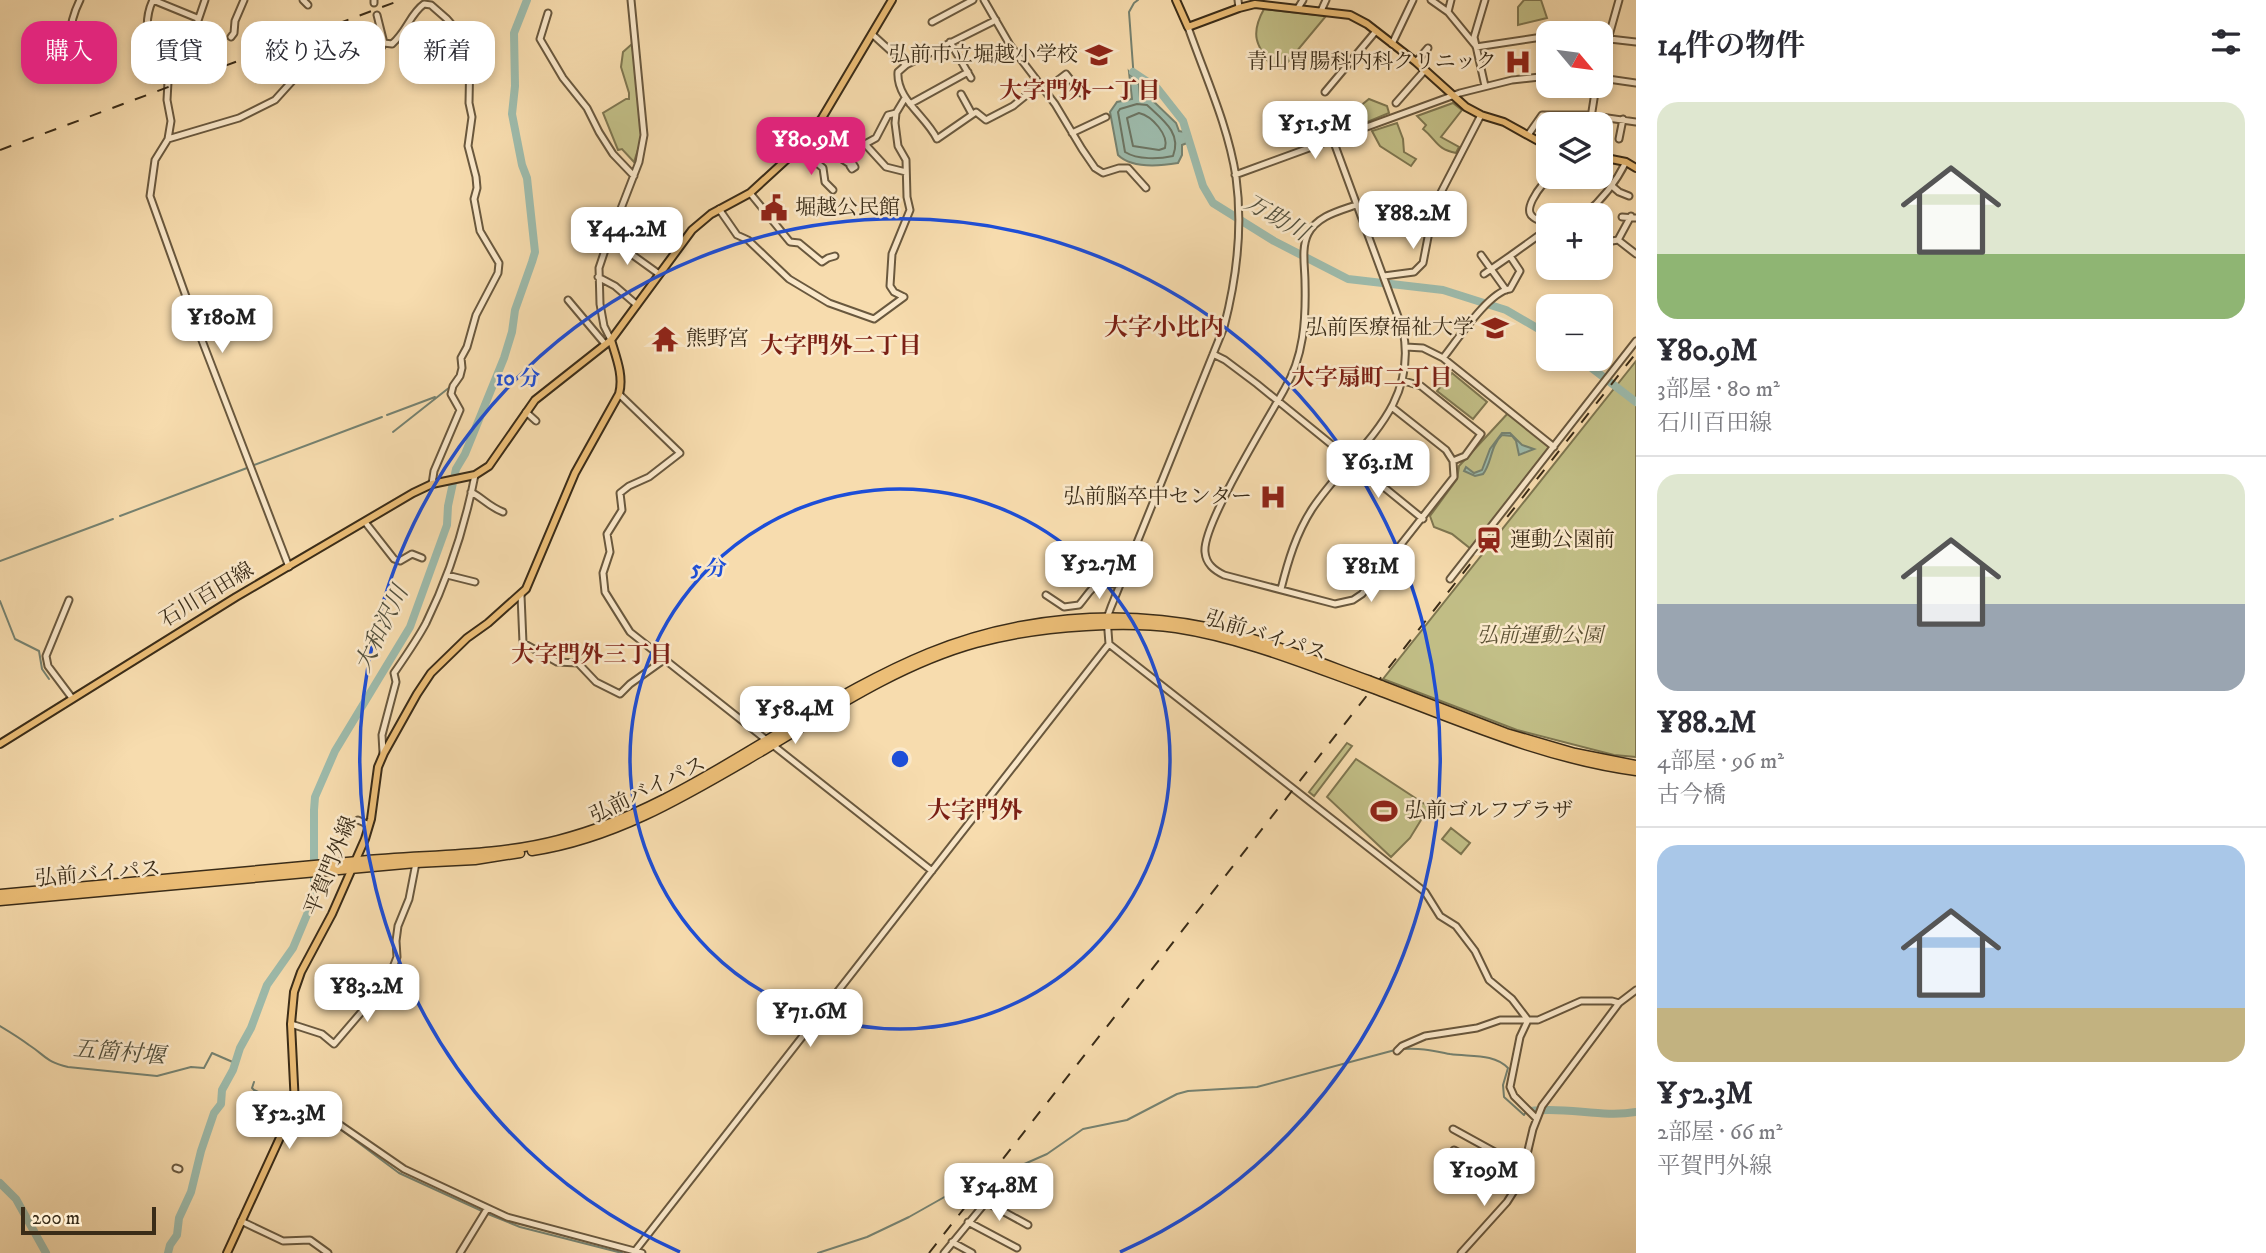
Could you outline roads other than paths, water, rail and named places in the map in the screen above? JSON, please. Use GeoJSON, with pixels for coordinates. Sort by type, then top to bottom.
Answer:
{"type":"FeatureCollection","features":[{"type":"Feature","properties":{"kind":"highway","name":"弘前バイパス"},"geometry":{"type":"LineString","coordinates":[[353,865],[475,860],[553,848],[595,836],[662,808],[862,685],[901,665],[948,646],[1037,623],[1107,621],[1143,624],[1247,644],[1366,683],[1498,736],[1586,763],[1620,766]]}},
{"type":"Feature","properties":{"kind":"highway","name":"弘前バイパス"},"geometry":{"type":"LineString","coordinates":[[0,901],[512,849],[561,840],[626,818],[769,743]]}},
{"type":"Feature","properties":{"kind":"highway"},"geometry":{"type":"LineString","coordinates":[[1620,766],[1636,764]]}},
{"type":"Feature","properties":{"kind":"highway"},"geometry":{"type":"LineString","coordinates":[[1620,766],[1636,772]]}},
{"type":"Feature","properties":{"kind":"highway","name":"弘前バイパス"},"geometry":{"type":"LineString","coordinates":[[0,894],[286,872]]}},
{"type":"Feature","properties":{"kind":"main road"},"geometry":{"type":"LineString","coordinates":[[473,475],[496,458],[526,412],[545,392],[608,342],[700,222],[750,193],[809,137],[892,0]]}},
{"type":"Feature","properties":{"kind":"main road"},"geometry":{"type":"LineString","coordinates":[[1177,0],[1188,27],[1238,4],[1261,4],[1350,15],[1416,62],[1466,107],[1504,122],[1536,140]]}},
{"type":"Feature","properties":{"kind":"main road"},"geometry":{"type":"LineString","coordinates":[[1613,159],[1626,162],[1636,168]]}},
{"type":"Feature","properties":{"kind":"main road"},"geometry":{"type":"LineString","coordinates":[[608,342],[620,373],[619,394]]}},
{"type":"Feature","properties":{"kind":"main road","name":"平賀門外線"},"geometry":{"type":"LineString","coordinates":[[227,1253],[295,1105],[291,1024],[294,992],[301,972],[332,914],[369,825],[377,772],[383,753],[431,673],[467,638],[526,589],[575,473],[619,394]]}},
{"type":"Feature","properties":{"kind":"main road","name":"石川百田線"},"geometry":{"type":"LineString","coordinates":[[0,744],[413,493],[434,484],[473,475]]}},
{"type":"Feature","properties":{"kind":"street"},"geometry":{"type":"LineString","coordinates":[[72,21],[80,0]]}},
{"type":"Feature","properties":{"kind":"street"},"geometry":{"type":"LineString","coordinates":[[148,21],[148,10],[153,0],[197,18]]}},
{"type":"Feature","properties":{"kind":"street"},"geometry":{"type":"LineString","coordinates":[[196,21],[205,0]]}},
{"type":"Feature","properties":{"kind":"street"},"geometry":{"type":"LineString","coordinates":[[231,37],[244,0]]}},
{"type":"Feature","properties":{"kind":"street"},"geometry":{"type":"LineString","coordinates":[[608,342],[601,315],[598,277],[601,260],[634,176],[645,135],[631,0]]}},
{"type":"Feature","properties":{"kind":"street"},"geometry":{"type":"LineString","coordinates":[[932,22],[973,0]]}},
{"type":"Feature","properties":{"kind":"street"},"geometry":{"type":"LineString","coordinates":[[984,0],[1010,45],[1045,90],[1095,168],[1103,173],[1128,168],[1146,188]]}},
{"type":"Feature","properties":{"kind":"street"},"geometry":{"type":"LineString","coordinates":[[1298,8],[1303,0]]}},
{"type":"Feature","properties":{"kind":"street"},"geometry":{"type":"LineString","coordinates":[[1321,10],[1326,0]]}},
{"type":"Feature","properties":{"kind":"street"},"geometry":{"type":"LineString","coordinates":[[1392,45],[1413,0]]}},
{"type":"Feature","properties":{"kind":"street"},"geometry":{"type":"LineString","coordinates":[[1431,0],[1448,12],[1476,47]]}},
{"type":"Feature","properties":{"kind":"street"},"geometry":{"type":"LineString","coordinates":[[1448,12],[1451,0]]}},
{"type":"Feature","properties":{"kind":"street"},"geometry":{"type":"LineString","coordinates":[[1485,0],[1474,37],[1485,86]]}},
{"type":"Feature","properties":{"kind":"street"},"geometry":{"type":"LineString","coordinates":[[1611,21],[1619,0]]}},
{"type":"Feature","properties":{"kind":"street"},"geometry":{"type":"LineString","coordinates":[[385,43],[392,44],[402,35],[419,7],[424,4],[431,5],[447,19],[467,42],[470,53],[469,103],[472,117],[468,146],[477,188],[474,199],[480,231],[499,262],[498,273],[477,315],[461,358],[460,376],[451,394],[460,410],[434,471],[434,484]]}},
{"type":"Feature","properties":{"kind":"street"},"geometry":{"type":"LineString","coordinates":[[548,13],[540,39],[546,51],[587,108],[598,132],[613,154],[634,176]]}},
{"type":"Feature","properties":{"kind":"street"},"geometry":{"type":"LineString","coordinates":[[377,15],[378,21]]}},
{"type":"Feature","properties":{"kind":"street"},"geometry":{"type":"LineString","coordinates":[[996,20],[906,65],[898,72],[897,79],[905,98],[929,124],[937,139],[972,114],[979,113],[986,120],[1013,106],[1040,85]]}},
{"type":"Feature","properties":{"kind":"street"},"geometry":{"type":"LineString","coordinates":[[635,1251],[1108,644],[1107,621],[1119,585],[1224,327],[1233,292],[1239,223],[1235,175],[1219,112],[1188,27]]}},
{"type":"Feature","properties":{"kind":"street"},"geometry":{"type":"LineString","coordinates":[[1325,92],[1376,31]]}},
{"type":"Feature","properties":{"kind":"street"},"geometry":{"type":"LineString","coordinates":[[872,34],[906,65]]}},
{"type":"Feature","properties":{"kind":"street"},"geometry":{"type":"LineString","coordinates":[[1476,47],[1536,38]]}},
{"type":"Feature","properties":{"kind":"street"},"geometry":{"type":"LineString","coordinates":[[1614,39],[1636,41]]}},
{"type":"Feature","properties":{"kind":"street"},"geometry":{"type":"LineString","coordinates":[[910,104],[970,75],[950,43]]}},
{"type":"Feature","properties":{"kind":"street"},"geometry":{"type":"LineString","coordinates":[[1416,62],[1427,48]]}},
{"type":"Feature","properties":{"kind":"street"},"geometry":{"type":"LineString","coordinates":[[1396,103],[1425,70]]}},
{"type":"Feature","properties":{"kind":"street"},"geometry":{"type":"LineString","coordinates":[[1045,90],[1066,75],[1081,93]]}},
{"type":"Feature","properties":{"kind":"street"},"geometry":{"type":"LineString","coordinates":[[1235,175],[1454,95],[1485,86],[1536,78]]}},
{"type":"Feature","properties":{"kind":"street"},"geometry":{"type":"LineString","coordinates":[[1324,80],[1330,86]]}},
{"type":"Feature","properties":{"kind":"street"},"geometry":{"type":"LineString","coordinates":[[1614,80],[1636,83]]}},
{"type":"Feature","properties":{"kind":"street"},"geometry":{"type":"LineString","coordinates":[[168,84],[167,100],[171,121],[169,139],[155,160],[150,196],[289,567]]}},
{"type":"Feature","properties":{"kind":"street"},"geometry":{"type":"LineString","coordinates":[[169,139],[248,114],[275,100],[290,84]]}},
{"type":"Feature","properties":{"kind":"street"},"geometry":{"type":"LineString","coordinates":[[961,94],[972,114]]}},
{"type":"Feature","properties":{"kind":"street"},"geometry":{"type":"LineString","coordinates":[[719,209],[737,235],[748,240],[789,279],[828,303],[874,319],[904,297],[894,292],[890,286],[892,254],[910,210],[906,197],[906,160],[898,146],[896,113],[905,98]]}},
{"type":"Feature","properties":{"kind":"street"},"geometry":{"type":"LineString","coordinates":[[896,113],[888,115],[876,138],[866,144],[886,167],[906,172]]}},
{"type":"Feature","properties":{"kind":"street"},"geometry":{"type":"LineString","coordinates":[[1384,278],[1414,272],[1423,263],[1434,206],[1481,115]]}},
{"type":"Feature","properties":{"kind":"street"},"geometry":{"type":"LineString","coordinates":[[1072,133],[1106,117]]}},
{"type":"Feature","properties":{"kind":"street"},"geometry":{"type":"LineString","coordinates":[[1613,118],[1636,122]]}},
{"type":"Feature","properties":{"kind":"street"},"geometry":{"type":"LineString","coordinates":[[1619,139],[1623,119]]}},
{"type":"Feature","properties":{"kind":"street"},"geometry":{"type":"LineString","coordinates":[[1528,135],[1536,124]]}},
{"type":"Feature","properties":{"kind":"street"},"geometry":{"type":"LineString","coordinates":[[809,137],[855,168]]}},
{"type":"Feature","properties":{"kind":"street"},"geometry":{"type":"LineString","coordinates":[[1281,589],[1298,533],[1312,509],[1393,408],[1404,380],[1406,347],[1403,330],[1333,140]]}},
{"type":"Feature","properties":{"kind":"street"},"geometry":{"type":"LineString","coordinates":[[799,148],[823,169],[825,182],[833,190]]}},
{"type":"Feature","properties":{"kind":"street"},"geometry":{"type":"LineString","coordinates":[[1613,184],[1626,162]]}},
{"type":"Feature","properties":{"kind":"street"},"geometry":{"type":"LineString","coordinates":[[1613,187],[1629,196]]}},
{"type":"Feature","properties":{"kind":"street"},"geometry":{"type":"LineString","coordinates":[[1536,218],[1529,211],[1540,189]]}},
{"type":"Feature","properties":{"kind":"street"},"geometry":{"type":"LineString","coordinates":[[1598,203],[1609,189]]}},
{"type":"Feature","properties":{"kind":"street"},"geometry":{"type":"LineString","coordinates":[[750,193],[790,242],[799,243],[822,262],[835,256]]}},
{"type":"Feature","properties":{"kind":"street"},"geometry":{"type":"LineString","coordinates":[[1356,205],[1325,217],[1308,234],[1304,251],[1303,339],[1294,369],[1225,497],[1204,548],[1210,565],[1224,575],[1335,604],[1353,600],[1370,584],[1454,477],[1453,461],[1446,450],[1393,408]]}},
{"type":"Feature","properties":{"kind":"street"},"geometry":{"type":"LineString","coordinates":[[1622,217],[1634,217]]}},
{"type":"Feature","properties":{"kind":"street"},"geometry":{"type":"LineString","coordinates":[[1613,241],[1618,240],[1634,217]]}},
{"type":"Feature","properties":{"kind":"street"},"geometry":{"type":"LineString","coordinates":[[647,229],[677,250]]}},
{"type":"Feature","properties":{"kind":"street"},"geometry":{"type":"LineString","coordinates":[[1484,274],[1536,236]]}},
{"type":"Feature","properties":{"kind":"street"},"geometry":{"type":"LineString","coordinates":[[609,238],[659,274]]}},
{"type":"Feature","properties":{"kind":"street"},"geometry":{"type":"LineString","coordinates":[[1618,240],[1636,254]]}},
{"type":"Feature","properties":{"kind":"street"},"geometry":{"type":"LineString","coordinates":[[1481,255],[1506,289]]}},
{"type":"Feature","properties":{"kind":"street"},"geometry":{"type":"LineString","coordinates":[[1443,358],[1485,306],[1506,289],[1510,289],[1520,271],[1510,256]]}},
{"type":"Feature","properties":{"kind":"street"},"geometry":{"type":"LineString","coordinates":[[598,277],[615,286],[637,305]]}},
{"type":"Feature","properties":{"kind":"street"},"geometry":{"type":"LineString","coordinates":[[568,300],[608,342]]}},
{"type":"Feature","properties":{"kind":"street"},"geometry":{"type":"LineString","coordinates":[[1450,579],[1636,341]]}},
{"type":"Feature","properties":{"kind":"street"},"geometry":{"type":"LineString","coordinates":[[1406,347],[1423,348],[1443,358],[1554,447]]}},
{"type":"Feature","properties":{"kind":"street"},"geometry":{"type":"LineString","coordinates":[[1213,354],[1226,360],[1423,519]]}},
{"type":"Feature","properties":{"kind":"street"},"geometry":{"type":"LineString","coordinates":[[1404,380],[1421,386],[1481,434],[1465,456],[1453,461]]}},
{"type":"Feature","properties":{"kind":"street"},"geometry":{"type":"LineString","coordinates":[[619,394],[680,453],[649,477],[620,493],[622,510],[607,534],[610,552],[603,573],[605,592],[630,632],[932,871]]}},
{"type":"Feature","properties":{"kind":"street"},"geometry":{"type":"LineString","coordinates":[[526,412],[536,421]]}},
{"type":"Feature","properties":{"kind":"street"},"geometry":{"type":"LineString","coordinates":[[383,753],[382,734],[396,681],[394,673],[425,625],[447,575],[462,529],[473,475]]}},
{"type":"Feature","properties":{"kind":"street"},"geometry":{"type":"LineString","coordinates":[[471,492],[481,497],[489,507],[503,512]]}},
{"type":"Feature","properties":{"kind":"street"},"geometry":{"type":"LineString","coordinates":[[365,522],[394,559],[400,561],[412,554],[422,558]]}},
{"type":"Feature","properties":{"kind":"street"},"geometry":{"type":"LineString","coordinates":[[447,575],[475,582]]}},
{"type":"Feature","properties":{"kind":"street"},"geometry":{"type":"LineString","coordinates":[[1046,595],[1064,607],[1079,605],[1095,584],[1105,581],[1119,585]]}},
{"type":"Feature","properties":{"kind":"street"},"geometry":{"type":"LineString","coordinates":[[521,595],[523,643],[557,662],[578,663],[596,681],[620,694],[665,659]]}},
{"type":"Feature","properties":{"kind":"street"},"geometry":{"type":"LineString","coordinates":[[69,600],[46,656],[48,666],[72,698]]}},
{"type":"Feature","properties":{"kind":"street"},"geometry":{"type":"LineString","coordinates":[[1108,644],[1425,892],[1440,916],[1456,926],[1475,951],[1489,980],[1512,999],[1528,1020]]}},
{"type":"Feature","properties":{"kind":"street"},"geometry":{"type":"LineString","coordinates":[[358,820],[369,825]]}},
{"type":"Feature","properties":{"kind":"street"},"geometry":{"type":"LineString","coordinates":[[291,1024],[322,1034],[334,1044],[382,988],[397,957],[398,926],[409,899],[416,863]]}},
{"type":"Feature","properties":{"kind":"street"},"geometry":{"type":"LineString","coordinates":[[1461,1253],[1507,1202],[1518,1185],[1537,1115],[1542,1106],[1619,1003],[1636,990]]}},
{"type":"Feature","properties":{"kind":"street"},"geometry":{"type":"LineString","coordinates":[[1397,1051],[1425,1036],[1477,1028],[1500,1020],[1538,1020],[1581,1001],[1619,1003]]}},
{"type":"Feature","properties":{"kind":"street"},"geometry":{"type":"LineString","coordinates":[[1528,1020],[1520,1037],[1510,1087],[1514,1096],[1537,1115]]}},
{"type":"Feature","properties":{"kind":"street"},"geometry":{"type":"LineString","coordinates":[[295,1105],[330,1118],[404,1169],[487,1209],[507,1217],[642,1253]]}},
{"type":"Feature","properties":{"kind":"street"},"geometry":{"type":"LineString","coordinates":[[1453,1129],[1524,1168]]}},
{"type":"Feature","properties":{"kind":"street"},"geometry":{"type":"LineString","coordinates":[[1454,1150],[1518,1185]]}},
{"type":"Feature","properties":{"kind":"street"},"geometry":{"type":"LineString","coordinates":[[944,1253],[986,1202],[1028,1225]]}},
{"type":"Feature","properties":{"kind":"street"},"geometry":{"type":"LineString","coordinates":[[460,1253],[487,1209]]}},
{"type":"Feature","properties":{"kind":"street"},"geometry":{"type":"LineString","coordinates":[[241,1221],[283,1241],[310,1240],[328,1253]]}},
{"type":"Feature","properties":{"kind":"street"},"geometry":{"type":"LineString","coordinates":[[968,1222],[1017,1248]]}},
{"type":"Feature","properties":{"kind":"street"},"geometry":{"type":"LineString","coordinates":[[952,1242],[972,1253]]}},
{"type":"Feature","properties":{"kind":"water"},"geometry":{"type":"Polygon","coordinates":[[[1129,72],[1139,85],[1140,98],[1149,97],[1176,123],[1179,131],[1185,132],[1187,143],[1182,145],[1182,155],[1178,163],[1138,164],[1118,155],[1110,112],[1117,102],[1132,99],[1129,72]]]}},
{"type":"Feature","properties":{"kind":"water"},"geometry":{"type":"Polygon","coordinates":[[[1502,433],[1510,433],[1522,445],[1534,449],[1519,455],[1512,436],[1502,435],[1495,444],[1483,474],[1475,476],[1464,471],[1466,467],[1474,473],[1482,470],[1490,449],[1502,433]]]}},
{"type":"Feature","properties":{"kind":"waterway","name":"大和沢川"},"geometry":{"type":"LineString","coordinates":[[168,1253],[177,1235],[179,1218],[191,1192],[214,1113],[221,1104],[222,1090],[233,1070],[267,985],[293,948],[314,898],[315,797],[335,751],[410,627],[447,525],[456,469],[465,454],[504,358],[515,310],[535,252],[527,178],[512,114],[515,86],[514,33],[527,0]]}},
{"type":"Feature","properties":{"kind":"waterway"},"geometry":{"type":"LineString","coordinates":[[1134,80],[1129,12],[1138,0]]}},
{"type":"Feature","properties":{"kind":"waterway","name":"万助川"},"geometry":{"type":"LineString","coordinates":[[1133,72],[1157,88],[1183,121],[1203,186],[1213,203],[1274,241],[1348,279],[1443,290],[1506,310],[1536,327]]}},
{"type":"Feature","properties":{"kind":"waterway"},"geometry":{"type":"LineString","coordinates":[[1462,337],[1478,317]]}},
{"type":"Feature","properties":{"kind":"waterway","name":"万助川"},"geometry":{"type":"LineString","coordinates":[[1596,371],[1636,402]]}},
{"type":"Feature","properties":{"kind":"waterway"},"geometry":{"type":"LineString","coordinates":[[393,432],[450,387]]}},
{"type":"Feature","properties":{"kind":"waterway"},"geometry":{"type":"LineString","coordinates":[[387,415],[435,397]]}},
{"type":"Feature","properties":{"kind":"waterway"},"geometry":{"type":"LineString","coordinates":[[254,465],[382,417]]}},
{"type":"Feature","properties":{"kind":"waterway"},"geometry":{"type":"LineString","coordinates":[[120,516],[247,468]]}},
{"type":"Feature","properties":{"kind":"waterway"},"geometry":{"type":"LineString","coordinates":[[0,561],[113,519]]}},
{"type":"Feature","properties":{"kind":"waterway"},"geometry":{"type":"LineString","coordinates":[[0,601],[15,639],[39,651],[42,669],[49,679]]}},
{"type":"Feature","properties":{"kind":"waterway","name":"五箇村堰"},"geometry":{"type":"LineString","coordinates":[[0,1026],[50,1061],[68,1067],[157,1076],[191,1067],[204,1068],[212,1053],[235,1063]]}},
{"type":"Feature","properties":{"kind":"waterway"},"geometry":{"type":"LineString","coordinates":[[1401,1049],[1481,1056],[1502,1063],[1508,1068],[1503,1085],[1504,1097],[1524,1115],[1526,1112]]}},
{"type":"Feature","properties":{"kind":"waterway"},"geometry":{"type":"LineString","coordinates":[[998,1172],[1004,1173],[1047,1154],[1083,1129],[1127,1120],[1177,1094],[1257,1087],[1395,1050]]}},
{"type":"Feature","properties":{"kind":"waterway"},"geometry":{"type":"LineString","coordinates":[[254,1082],[254,1090],[290,1107]]}},
{"type":"Feature","properties":{"kind":"waterway"},"geometry":{"type":"LineString","coordinates":[[1531,1111],[1610,1114],[1636,1112]]}},
{"type":"Feature","properties":{"kind":"waterway"},"geometry":{"type":"LineString","coordinates":[[301,1112],[336,1126],[399,1173],[482,1211]]}},
{"type":"Feature","properties":{"kind":"waterway"},"geometry":{"type":"LineString","coordinates":[[818,1253],[867,1237],[909,1217],[987,1173]]}},
{"type":"Feature","properties":{"kind":"waterway"},"geometry":{"type":"LineString","coordinates":[[0,1183],[16,1199],[46,1253]]}},
{"type":"Feature","properties":{"kind":"waterway"},"geometry":{"type":"LineString","coordinates":[[488,1214],[520,1227],[622,1253]]}},
{"type":"Feature","properties":{"kind":"railway"},"geometry":{"type":"LineString","coordinates":[[0,150],[401,0]]}},
{"type":"Feature","properties":{"kind":"railway"},"geometry":{"type":"LineString","coordinates":[[929,1253],[1636,353]]}},
{"type":"Feature","properties":{"kind":"place","name":"弘前市立堀越小学校"},"geometry":{"type":"Point","coordinates":[1099,55]}},
{"type":"Feature","properties":{"kind":"place","name":"青山胃腸科内科クリニック"},"geometry":{"type":"Point","coordinates":[1518,62]}},
{"type":"Feature","properties":{"kind":"place","name":"堀越公民館"},"geometry":{"type":"Point","coordinates":[774,208]}},
{"type":"Feature","properties":{"kind":"place","name":"弘前医療福祉大学"},"geometry":{"type":"Point","coordinates":[1495,328]}},
{"type":"Feature","properties":{"kind":"place","name":"熊野宮"},"geometry":{"type":"Point","coordinates":[665,339]}},
{"type":"Feature","properties":{"kind":"place","name":"弘前脳卒中センター"},"geometry":{"type":"Point","coordinates":[1273,497]}},
{"type":"Feature","properties":{"kind":"place","name":"運動公園前"},"geometry":{"type":"Point","coordinates":[1489,540]}},
{"type":"Feature","properties":{"kind":"place","name":"弘前ゴルフプラザ"},"geometry":{"type":"Point","coordinates":[1384,811]}},
{"type":"Feature","properties":{"kind":"district","name":"大字門外一丁目"},"geometry":{"type":"Point","coordinates":[1080,91]}},
{"type":"Feature","properties":{"kind":"district","name":"大字小比内"},"geometry":{"type":"Point","coordinates":[1164,328]}},
{"type":"Feature","properties":{"kind":"district","name":"大字門外二丁目"},"geometry":{"type":"Point","coordinates":[841,346]}},
{"type":"Feature","properties":{"kind":"district","name":"大字扇町二丁目"},"geometry":{"type":"Point","coordinates":[1372,378]}},
{"type":"Feature","properties":{"kind":"district","name":"大字門外三丁目"},"geometry":{"type":"Point","coordinates":[592,655]}},
{"type":"Feature","properties":{"kind":"district","name":"大字門外"},"geometry":{"type":"Point","coordinates":[975,811]}},
{"type":"Feature","properties":{"kind":"park label","name":"弘前運動公園"},"geometry":{"type":"Point","coordinates":[1540,636]}}]}
